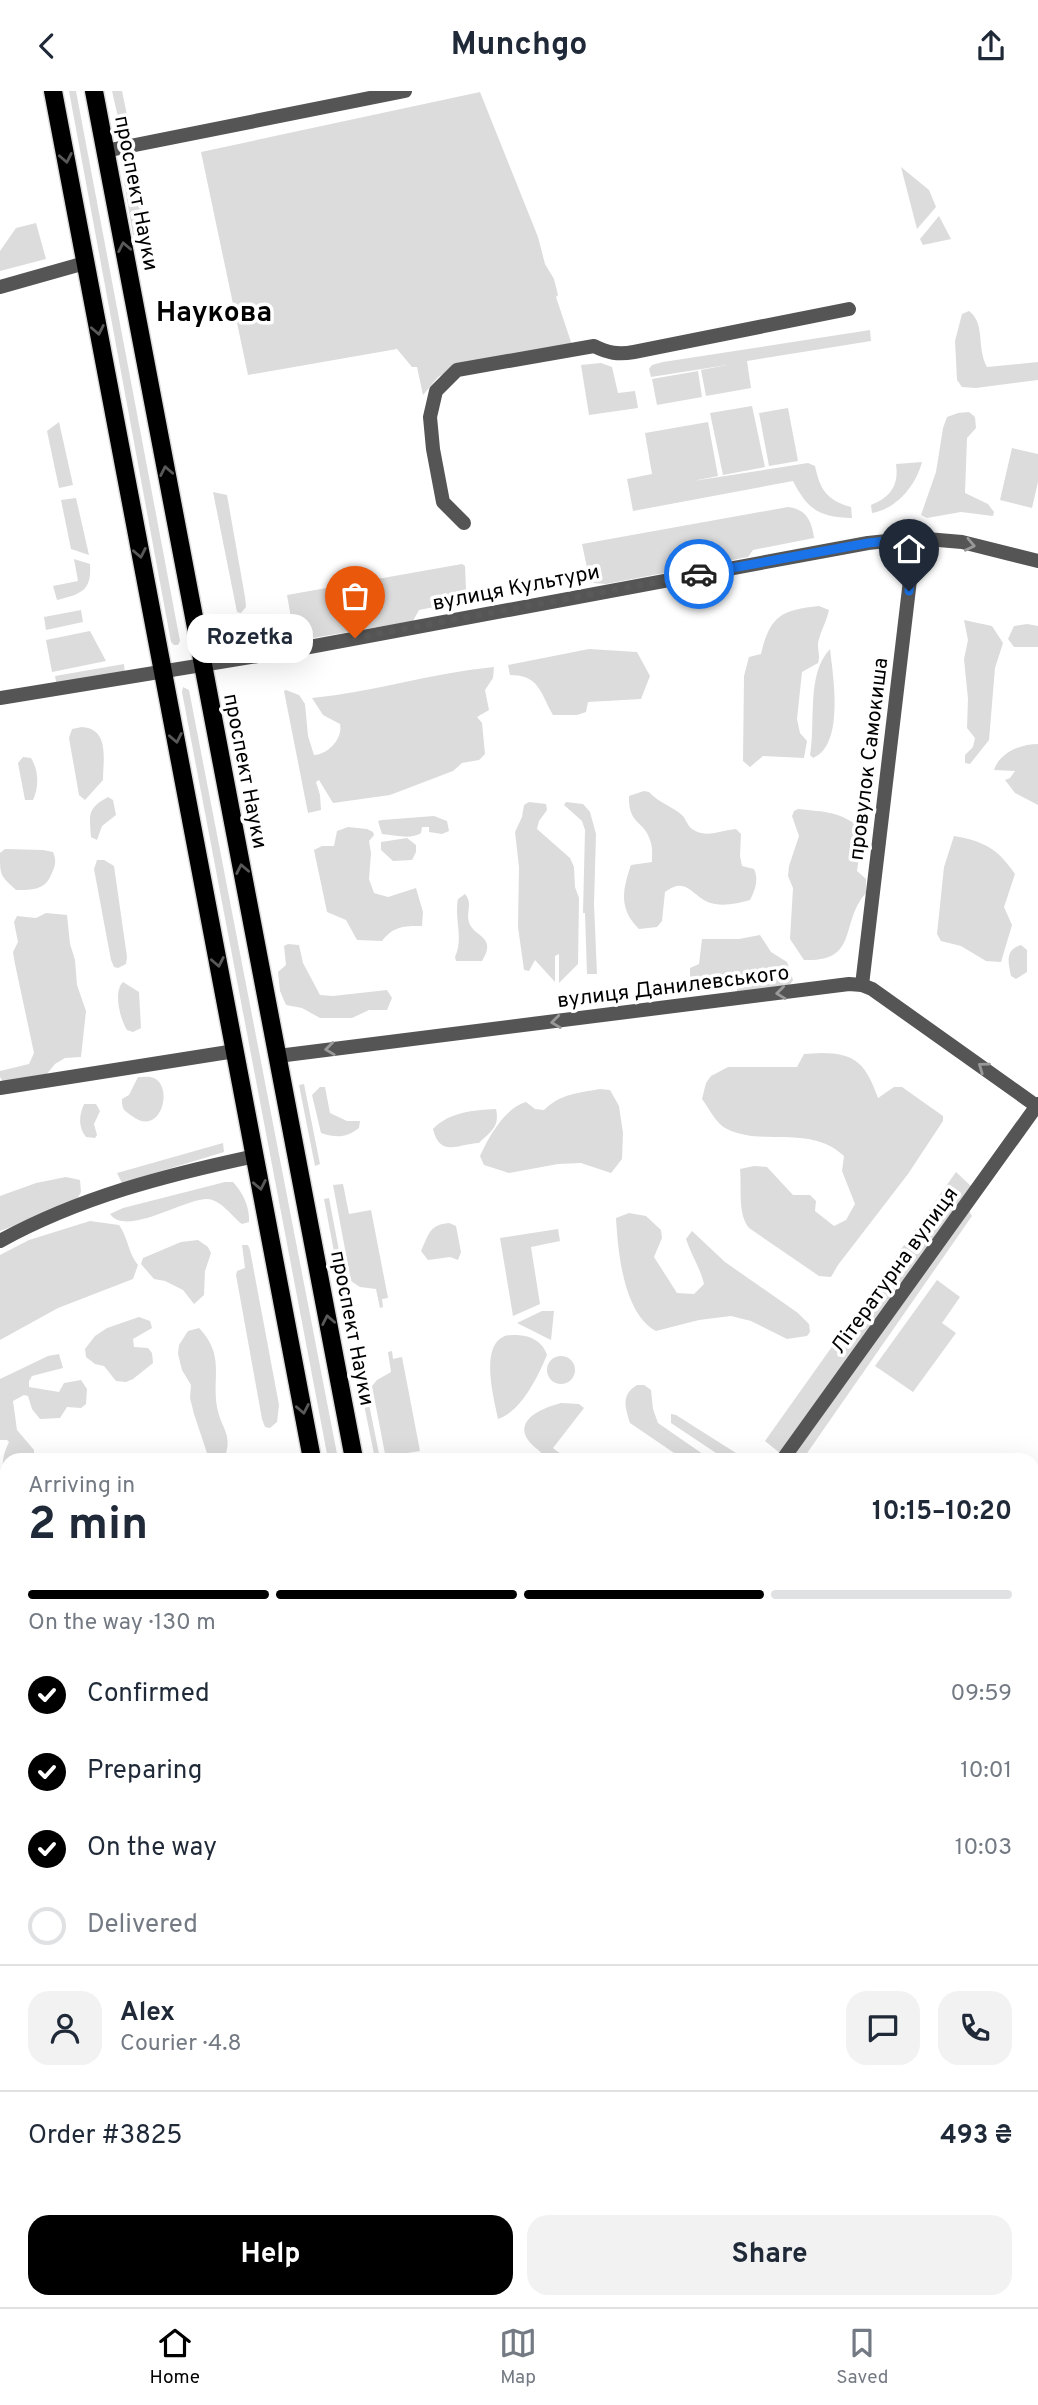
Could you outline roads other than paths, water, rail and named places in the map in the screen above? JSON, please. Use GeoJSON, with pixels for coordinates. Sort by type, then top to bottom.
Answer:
{"type":"FeatureCollection","features":[{"type":"Feature","properties":{"kind":"main road"},"geometry":{"type":"LineString","coordinates":[[53,91],[311,1453]]}},
{"type":"Feature","properties":{"kind":"main road","name":"проспект Науки"},"geometry":{"type":"LineString","coordinates":[[94,91],[353,1453]]}},
{"type":"Feature","properties":{"kind":"street"},"geometry":{"type":"LineString","coordinates":[[105,151],[405,91]]}},
{"type":"Feature","properties":{"kind":"street"},"geometry":{"type":"LineString","coordinates":[[0,287],[85,263]]}},
{"type":"Feature","properties":{"kind":"street"},"geometry":{"type":"LineString","coordinates":[[464,523],[443,502],[430,417],[436,391],[457,370],[594,346],[619,355],[849,309]]}},
{"type":"Feature","properties":{"kind":"street","name":"вулиця Культури"},"geometry":{"type":"LineString","coordinates":[[0,698],[203,665],[868,543],[915,538],[962,542],[1038,561]]}},
{"type":"Feature","properties":{"kind":"street","name":"провулок Самокиша"},"geometry":{"type":"LineString","coordinates":[[862,985],[915,538]]}},
{"type":"Feature","properties":{"kind":"street","name":"вулиця Данилевського"},"geometry":{"type":"LineString","coordinates":[[278,1056],[849,984],[862,985]]}},
{"type":"Feature","properties":{"kind":"street"},"geometry":{"type":"LineString","coordinates":[[862,985],[873,989],[1038,1106]]}},
{"type":"Feature","properties":{"kind":"street"},"geometry":{"type":"LineString","coordinates":[[0,1089],[235,1051]]}},
{"type":"Feature","properties":{"kind":"street","name":"Літературна вулиця"},"geometry":{"type":"LineString","coordinates":[[787,1453],[1038,1106]]}},
{"type":"Feature","properties":{"kind":"street"},"geometry":{"type":"LineString","coordinates":[[0,1241],[57,1212],[100,1195],[255,1156]]}},
{"type":"Feature","properties":{"kind":"place","name":"Rozetka"},"geometry":{"type":"Point","coordinates":[355,638]}},
{"type":"Feature","properties":{"kind":"district","name":"Наукова"},"geometry":{"type":"Point","coordinates":[214,311]}}]}
